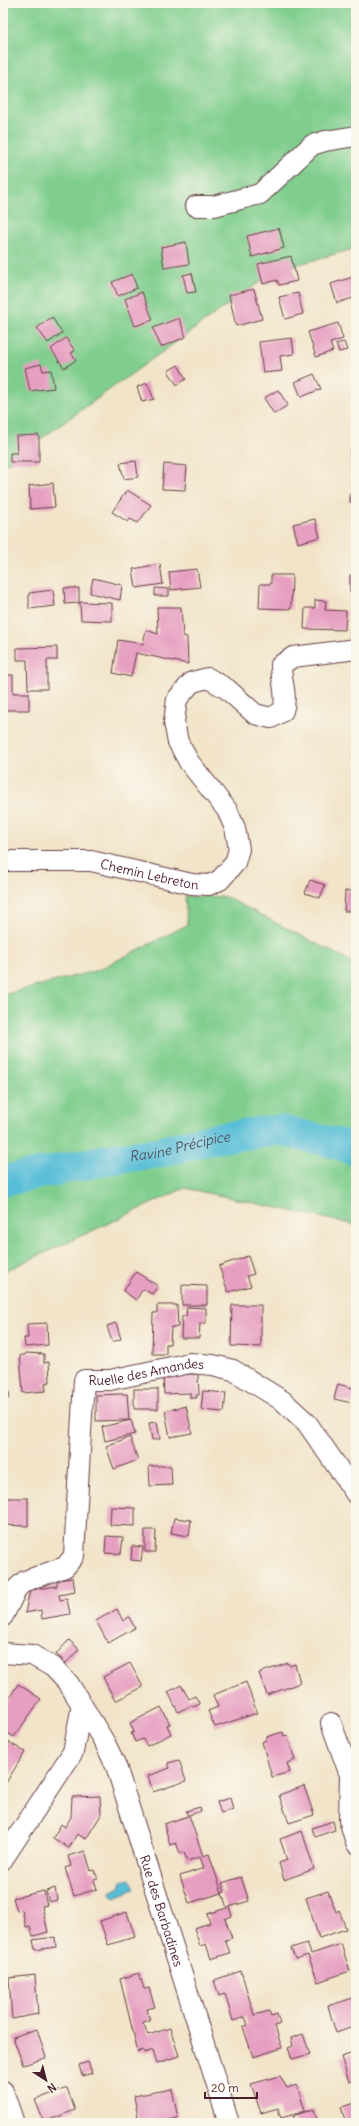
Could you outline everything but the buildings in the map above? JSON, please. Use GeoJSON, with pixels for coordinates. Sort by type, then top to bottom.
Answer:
{"type":"FeatureCollection","features":[{"type":"Feature","properties":{"kind":"street"},"geometry":{"type":"LineString","coordinates":[[196,206],[214,206],[260,194],[312,145],[325,141],[356,136]]}},
{"type":"Feature","properties":{"kind":"street","name":"Chemin Lebreton"},"geometry":{"type":"LineString","coordinates":[[3,861],[91,861],[192,884],[209,885],[220,880],[235,863],[238,849],[235,828],[227,810],[205,785],[178,742],[174,722],[177,699],[192,682],[208,678],[227,689],[255,714],[270,718],[283,711],[286,700],[281,677],[282,665],[293,657],[356,649]]}},
{"type":"Feature","properties":{"kind":"street","name":"Ruelle des Amandes"},"geometry":{"type":"LineString","coordinates":[[3,1616],[17,1588],[25,1581],[65,1567],[74,1556],[84,1380],[110,1380],[190,1363],[213,1365],[233,1370],[283,1401],[307,1423],[356,1494]]}},
{"type":"Feature","properties":{"kind":"street","name":"Rue des Barbadines"},"geometry":{"type":"LineString","coordinates":[[3,1653],[32,1655],[53,1668],[69,1684],[105,1743],[116,1766],[229,2123]]}},
{"type":"Feature","properties":{"kind":"street"},"geometry":{"type":"LineString","coordinates":[[3,1859],[73,1752],[82,1705]]}},
{"type":"Feature","properties":{"kind":"street"},"geometry":{"type":"LineString","coordinates":[[331,1723],[350,1775],[349,1819],[356,1843]]}},
{"type":"Feature","properties":{"kind":"street"},"geometry":{"type":"LineString","coordinates":[[3,2092],[14,2123]]}},
{"type":"Feature","properties":{"kind":"green space"},"geometry":{"type":"Polygon","coordinates":[[[3,3],[356,3],[356,248],[275,271],[3,466],[3,3]]]}},
{"type":"Feature","properties":{"kind":"green space"},"geometry":{"type":"Polygon","coordinates":[[[185,896],[226,897],[356,964],[356,1225],[185,1188],[3,1272],[3,995],[98,970],[187,925],[185,896]]]}},
{"type":"Feature","properties":{"kind":"water"},"geometry":{"type":"Polygon","coordinates":[[[130,1879],[135,1889],[115,1897],[111,1895],[111,1892],[120,1887],[122,1881],[130,1879]]]}},
{"type":"Feature","properties":{"kind":"waterway","name":"Ravine Précipice"},"geometry":{"type":"LineString","coordinates":[[3,1181],[111,1159],[156,1153],[217,1138],[279,1130],[339,1144],[356,1151]]}}]}
